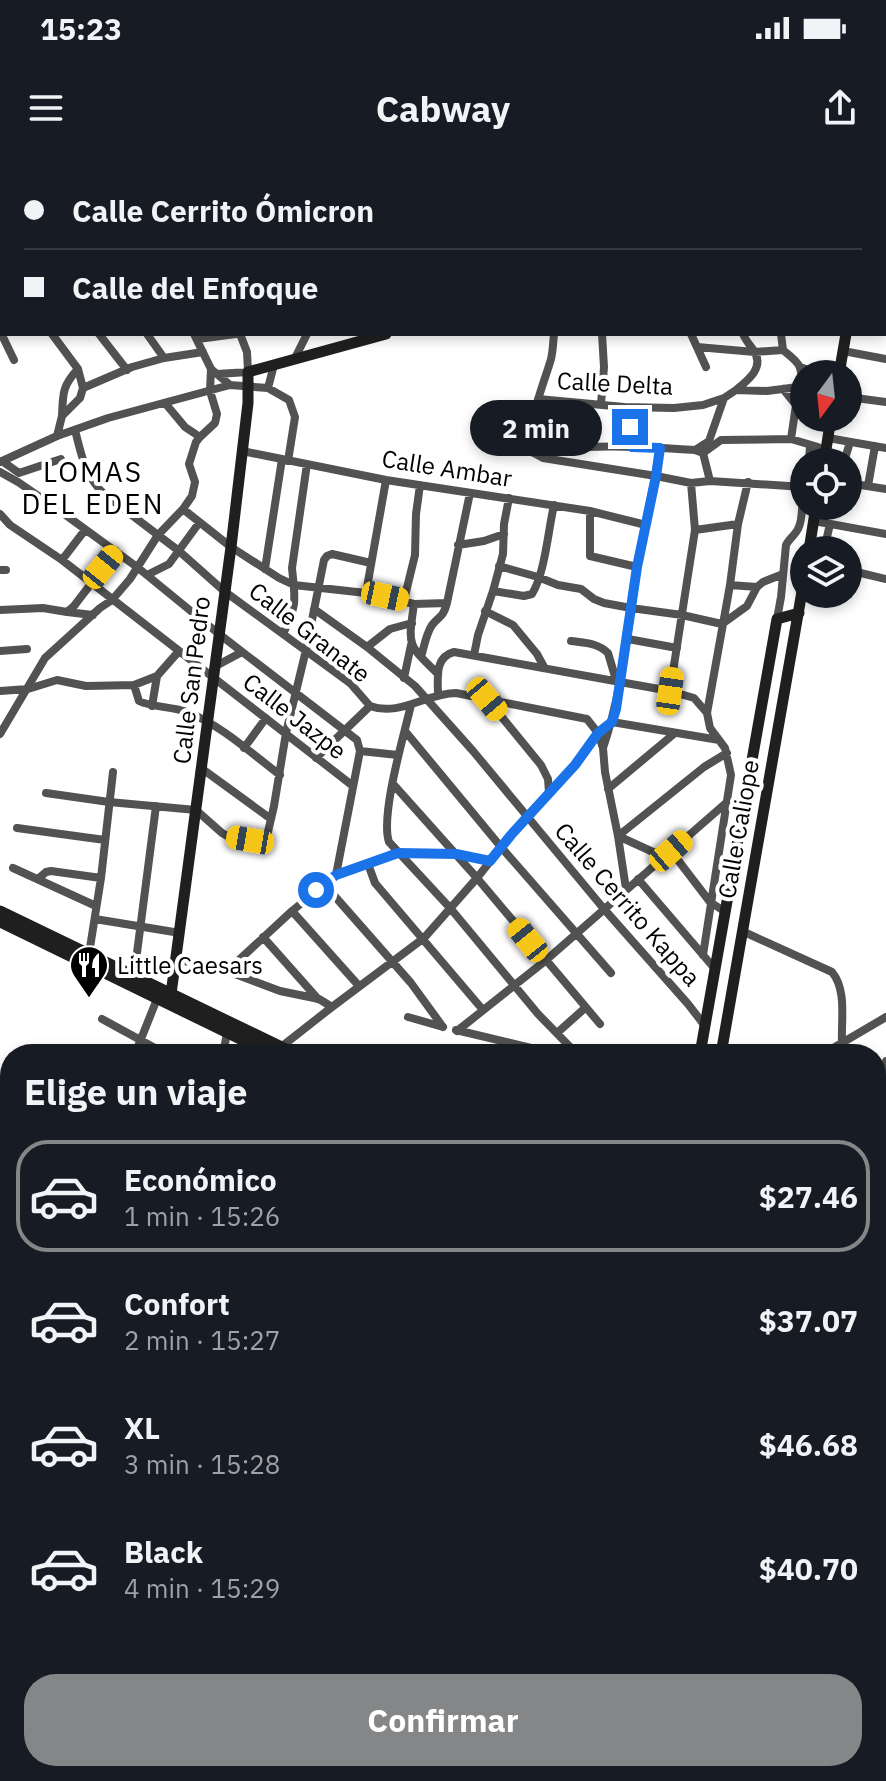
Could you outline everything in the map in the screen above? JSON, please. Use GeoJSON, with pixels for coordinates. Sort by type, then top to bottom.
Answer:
{"type":"FeatureCollection","features":[{"type":"Feature","properties":{"kind":"street"},"geometry":{"type":"LineString","coordinates":[[2,336],[14,360]]}},
{"type":"Feature","properties":{"kind":"street"},"geometry":{"type":"LineString","coordinates":[[53,336],[78,369],[83,388],[80,398],[62,416]]}},
{"type":"Feature","properties":{"kind":"street"},"geometry":{"type":"LineString","coordinates":[[101,336],[127,370]]}},
{"type":"Feature","properties":{"kind":"street"},"geometry":{"type":"LineString","coordinates":[[148,336],[164,358]]}},
{"type":"Feature","properties":{"kind":"street"},"geometry":{"type":"LineString","coordinates":[[196,336],[214,371],[230,385]]}},
{"type":"Feature","properties":{"kind":"street"},"geometry":{"type":"LineString","coordinates":[[239,336],[247,352],[248,372]]}},
{"type":"Feature","properties":{"kind":"street"},"geometry":{"type":"LineString","coordinates":[[294,360],[306,336]]}},
{"type":"Feature","properties":{"kind":"street"},"geometry":{"type":"LineString","coordinates":[[214,371],[248,372],[379,336]]}},
{"type":"Feature","properties":{"kind":"street"},"geometry":{"type":"LineString","coordinates":[[554,336],[538,399],[531,441],[534,453],[543,458],[691,483],[748,482],[790,486]]}},
{"type":"Feature","properties":{"kind":"street"},"geometry":{"type":"LineString","coordinates":[[601,404],[602,336]]}},
{"type":"Feature","properties":{"kind":"street"},"geometry":{"type":"LineString","coordinates":[[692,336],[706,367]]}},
{"type":"Feature","properties":{"kind":"street"},"geometry":{"type":"LineString","coordinates":[[736,390],[753,375],[757,363],[755,352],[744,336]]}},
{"type":"Feature","properties":{"kind":"street"},"geometry":{"type":"LineString","coordinates":[[781,336],[783,350],[795,360]]}},
{"type":"Feature","properties":{"kind":"street"},"geometry":{"type":"LineString","coordinates":[[841,360],[846,336]]}},
{"type":"Feature","properties":{"kind":"street"},"geometry":{"type":"LineString","coordinates":[[697,347],[755,352],[783,350]]}},
{"type":"Feature","properties":{"kind":"street"},"geometry":{"type":"LineString","coordinates":[[843,351],[886,359]]}},
{"type":"Feature","properties":{"kind":"street"},"geometry":{"type":"LineString","coordinates":[[83,388],[164,358],[203,352]]}},
{"type":"Feature","properties":{"kind":"street"},"geometry":{"type":"LineString","coordinates":[[268,388],[274,365]]}},
{"type":"Feature","properties":{"kind":"street"},"geometry":{"type":"LineString","coordinates":[[57,436],[63,390],[78,369]]}},
{"type":"Feature","properties":{"kind":"street"},"geometry":{"type":"LineString","coordinates":[[0,734],[45,658],[112,600],[158,535],[195,492],[189,464],[196,442],[215,423],[217,414],[210,391],[214,371]]}},
{"type":"Feature","properties":{"kind":"street","name":"Calle San Pedro"},"geometry":{"type":"LineString","coordinates":[[171,994],[231,547],[248,403],[248,372]]}},
{"type":"Feature","properties":{"kind":"street"},"geometry":{"type":"LineString","coordinates":[[1,462],[57,436],[108,418],[230,385],[268,388],[289,400],[294,412],[294,425],[265,569]]}},
{"type":"Feature","properties":{"kind":"street"},"geometry":{"type":"LineString","coordinates":[[736,390],[790,387]]}},
{"type":"Feature","properties":{"kind":"street"},"geometry":{"type":"LineString","coordinates":[[783,389],[796,405],[791,439]]}},
{"type":"Feature","properties":{"kind":"street","name":"Calle Delta"},"geometry":{"type":"LineString","coordinates":[[538,399],[674,408],[703,405],[736,390]]}},
{"type":"Feature","properties":{"kind":"street"},"geometry":{"type":"LineString","coordinates":[[699,451],[709,441],[724,398]]}},
{"type":"Feature","properties":{"kind":"street"},"geometry":{"type":"LineString","coordinates":[[862,399],[886,402]]}},
{"type":"Feature","properties":{"kind":"street"},"geometry":{"type":"LineString","coordinates":[[165,403],[185,427],[200,437]]}},
{"type":"Feature","properties":{"kind":"street"},"geometry":{"type":"LineString","coordinates":[[624,407],[632,447]]}},
{"type":"Feature","properties":{"kind":"street","name":"Calle Granate"},"geometry":{"type":"LineString","coordinates":[[75,430],[85,469],[104,494],[179,551],[224,591],[350,683],[370,706]]}},
{"type":"Feature","properties":{"kind":"street"},"geometry":{"type":"LineString","coordinates":[[826,448],[829,432]]}},
{"type":"Feature","properties":{"kind":"street"},"geometry":{"type":"LineString","coordinates":[[828,438],[886,448]]}},
{"type":"Feature","properties":{"kind":"street"},"geometry":{"type":"LineString","coordinates":[[534,453],[561,448],[632,447],[699,451],[721,440],[791,439],[813,448]]}},
{"type":"Feature","properties":{"kind":"street"},"geometry":{"type":"LineString","coordinates":[[848,448],[850,442]]}},
{"type":"Feature","properties":{"kind":"street"},"geometry":{"type":"LineString","coordinates":[[868,486],[875,446]]}},
{"type":"Feature","properties":{"kind":"street"},"geometry":{"type":"LineString","coordinates":[[603,748],[612,722],[628,639],[637,567],[660,448]]}},
{"type":"Feature","properties":{"kind":"street","name":"Calle Ambar"},"geometry":{"type":"LineString","coordinates":[[242,451],[386,480],[590,511],[646,525]]}},
{"type":"Feature","properties":{"kind":"street"},"geometry":{"type":"LineString","coordinates":[[699,451],[710,481]]}},
{"type":"Feature","properties":{"kind":"street"},"geometry":{"type":"LineString","coordinates":[[9,478],[61,459]]}},
{"type":"Feature","properties":{"kind":"street"},"geometry":{"type":"LineString","coordinates":[[1,462],[19,473]]}},
{"type":"Feature","properties":{"kind":"street"},"geometry":{"type":"LineString","coordinates":[[283,634],[294,609],[292,568],[307,464]]}},
{"type":"Feature","properties":{"kind":"street"},"geometry":{"type":"LineString","coordinates":[[0,472],[116,551],[357,740],[360,751],[336,875]]}},
{"type":"Feature","properties":{"kind":"street"},"geometry":{"type":"LineString","coordinates":[[366,593],[386,480]]}},
{"type":"Feature","properties":{"kind":"street"},"geometry":{"type":"LineString","coordinates":[[703,955],[731,775],[727,753],[710,728],[707,713],[738,524],[748,482]]}},
{"type":"Feature","properties":{"kind":"street"},"geometry":{"type":"LineString","coordinates":[[670,691],[695,530],[691,483]]}},
{"type":"Feature","properties":{"kind":"street"},"geometry":{"type":"LineString","coordinates":[[404,600],[415,555],[420,485]]}},
{"type":"Feature","properties":{"kind":"street"},"geometry":{"type":"LineString","coordinates":[[862,485],[886,489]]}},
{"type":"Feature","properties":{"kind":"street"},"geometry":{"type":"LineString","coordinates":[[421,657],[431,627],[444,613],[447,603],[470,493]]}},
{"type":"Feature","properties":{"kind":"street"},"geometry":{"type":"LineString","coordinates":[[474,655],[503,554],[509,498]]}},
{"type":"Feature","properties":{"kind":"street"},"geometry":{"type":"LineString","coordinates":[[493,591],[532,594],[544,562],[554,505]]}},
{"type":"Feature","properties":{"kind":"street"},"geometry":{"type":"LineString","coordinates":[[183,509],[231,547],[294,585],[366,593],[414,604],[447,603]]}},
{"type":"Feature","properties":{"kind":"street"},"geometry":{"type":"LineString","coordinates":[[590,511],[590,556],[637,567]]}},
{"type":"Feature","properties":{"kind":"street","name":"Calle Jazpe"},"geometry":{"type":"LineString","coordinates":[[0,514],[5,527],[62,560],[179,651],[214,672],[266,718],[353,786]]}},
{"type":"Feature","properties":{"kind":"street","name":"Calle Caliope"},"geometry":{"type":"LineString","coordinates":[[702,1044],[781,597],[786,545],[797,533],[800,520]]}},
{"type":"Feature","properties":{"kind":"street"},"geometry":{"type":"LineString","coordinates":[[811,536],[814,521],[886,534]]}},
{"type":"Feature","properties":{"kind":"street"},"geometry":{"type":"LineString","coordinates":[[147,575],[169,564],[199,523]]}},
{"type":"Feature","properties":{"kind":"street"},"geometry":{"type":"LineString","coordinates":[[695,530],[738,524]]}},
{"type":"Feature","properties":{"kind":"street"},"geometry":{"type":"LineString","coordinates":[[827,536],[830,524]]}},
{"type":"Feature","properties":{"kind":"street"},"geometry":{"type":"LineString","coordinates":[[62,560],[85,530]]}},
{"type":"Feature","properties":{"kind":"street"},"geometry":{"type":"LineString","coordinates":[[458,545],[504,534]]}},
{"type":"Feature","properties":{"kind":"street"},"geometry":{"type":"LineString","coordinates":[[67,612],[116,551]]}},
{"type":"Feature","properties":{"kind":"street"},"geometry":{"type":"LineString","coordinates":[[46,793],[196,810],[229,837],[264,841],[324,560],[329,554],[371,563]]}},
{"type":"Feature","properties":{"kind":"street"},"geometry":{"type":"LineString","coordinates":[[499,566],[581,589],[597,601],[722,624],[747,606],[757,587],[769,578],[783,574]]}},
{"type":"Feature","properties":{"kind":"street"},"geometry":{"type":"LineString","coordinates":[[862,573],[886,579]]}},
{"type":"Feature","properties":{"kind":"street"},"geometry":{"type":"LineString","coordinates":[[730,585],[757,587]]}},
{"type":"Feature","properties":{"kind":"street"},"geometry":{"type":"LineString","coordinates":[[404,678],[414,604]]}},
{"type":"Feature","properties":{"kind":"street","name":"Calle Caliope"},"geometry":{"type":"LineString","coordinates":[[723,1044],[800,608]]}},
{"type":"Feature","properties":{"kind":"street"},"geometry":{"type":"LineString","coordinates":[[0,610],[48,609],[93,615]]}},
{"type":"Feature","properties":{"kind":"street","name":"Calle Cerrito Kappa"},"geometry":{"type":"LineString","coordinates":[[314,609],[367,647],[426,699],[705,1026]]}},
{"type":"Feature","properties":{"kind":"street"},"geometry":{"type":"LineString","coordinates":[[485,611],[513,625],[544,667]]}},
{"type":"Feature","properties":{"kind":"street"},"geometry":{"type":"LineString","coordinates":[[777,619],[799,613]]}},
{"type":"Feature","properties":{"kind":"street"},"geometry":{"type":"LineString","coordinates":[[367,647],[390,629],[412,623]]}},
{"type":"Feature","properties":{"kind":"street"},"geometry":{"type":"LineString","coordinates":[[628,639],[677,648]]}},
{"type":"Feature","properties":{"kind":"street"},"geometry":{"type":"LineString","coordinates":[[571,641],[596,644],[605,650],[618,681]]}},
{"type":"Feature","properties":{"kind":"street"},"geometry":{"type":"LineString","coordinates":[[411,644],[438,674]]}},
{"type":"Feature","properties":{"kind":"street"},"geometry":{"type":"LineString","coordinates":[[0,651],[27,649]]}},
{"type":"Feature","properties":{"kind":"street"},"geometry":{"type":"LineString","coordinates":[[0,691],[28,689],[57,680],[86,686],[134,685],[157,676],[179,651]]}},
{"type":"Feature","properties":{"kind":"street"},"geometry":{"type":"LineString","coordinates":[[214,672],[242,652]]}},
{"type":"Feature","properties":{"kind":"street"},"geometry":{"type":"LineString","coordinates":[[438,696],[441,659],[454,652],[670,691],[694,698],[707,713]]}},
{"type":"Feature","properties":{"kind":"street"},"geometry":{"type":"LineString","coordinates":[[152,706],[157,676]]}},
{"type":"Feature","properties":{"kind":"street"},"geometry":{"type":"LineString","coordinates":[[134,685],[139,701],[152,706],[177,708],[208,722],[280,775]]}},
{"type":"Feature","properties":{"kind":"street"},"geometry":{"type":"LineString","coordinates":[[316,758],[370,706],[383,709],[411,705],[456,693],[587,719],[598,733],[603,748],[626,889]]}},
{"type":"Feature","properties":{"kind":"street"},"geometry":{"type":"LineString","coordinates":[[487,699],[541,765],[548,779],[549,792]]}},
{"type":"Feature","properties":{"kind":"street"},"geometry":{"type":"LineString","coordinates":[[411,705],[393,784],[386,833],[389,842],[567,1044]]}},
{"type":"Feature","properties":{"kind":"street"},"geometry":{"type":"LineString","coordinates":[[244,748],[266,718]]}},
{"type":"Feature","properties":{"kind":"street"},"geometry":{"type":"LineString","coordinates":[[284,1044],[424,938],[575,765],[598,733],[612,722],[719,740]]}},
{"type":"Feature","properties":{"kind":"street"},"geometry":{"type":"LineString","coordinates":[[405,731],[611,973]]}},
{"type":"Feature","properties":{"kind":"street"},"geometry":{"type":"LineString","coordinates":[[608,789],[675,733]]}},
{"type":"Feature","properties":{"kind":"street"},"geometry":{"type":"LineString","coordinates":[[360,751],[398,755]]}},
{"type":"Feature","properties":{"kind":"street"},"geometry":{"type":"LineString","coordinates":[[618,836],[704,767],[727,753]]}},
{"type":"Feature","properties":{"kind":"street"},"geometry":{"type":"LineString","coordinates":[[201,768],[271,819]]}},
{"type":"Feature","properties":{"kind":"street"},"geometry":{"type":"LineString","coordinates":[[86,952],[95,919],[113,772]]}},
{"type":"Feature","properties":{"kind":"street"},"geometry":{"type":"LineString","coordinates":[[393,784],[600,1024]]}},
{"type":"Feature","properties":{"kind":"street"},"geometry":{"type":"LineString","coordinates":[[730,785],[747,786]]}},
{"type":"Feature","properties":{"kind":"street"},"geometry":{"type":"LineString","coordinates":[[457,1031],[545,961],[726,803]]}},
{"type":"Feature","properties":{"kind":"street"},"geometry":{"type":"LineString","coordinates":[[134,976],[156,806]]}},
{"type":"Feature","properties":{"kind":"street"},"geometry":{"type":"LineString","coordinates":[[17,828],[105,840]]}},
{"type":"Feature","properties":{"kind":"street"},"geometry":{"type":"LineString","coordinates":[[618,836],[667,854],[710,902],[724,911]]}},
{"type":"Feature","properties":{"kind":"street"},"geometry":{"type":"LineString","coordinates":[[227,971],[336,875],[398,853],[456,854],[490,861]]}},
{"type":"Feature","properties":{"kind":"street"},"geometry":{"type":"LineString","coordinates":[[368,864],[375,883],[483,1010]]}},
{"type":"Feature","properties":{"kind":"street"},"geometry":{"type":"LineString","coordinates":[[13,868],[96,906]]}},
{"type":"Feature","properties":{"kind":"street"},"geometry":{"type":"LineString","coordinates":[[38,879],[51,871],[101,878]]}},
{"type":"Feature","properties":{"kind":"street"},"geometry":{"type":"LineString","coordinates":[[638,879],[715,969]]}},
{"type":"Feature","properties":{"kind":"street"},"geometry":{"type":"LineString","coordinates":[[324,884],[411,983],[443,1027]]}},
{"type":"Feature","properties":{"kind":"street"},"geometry":{"type":"LineString","coordinates":[[0,911],[157,999],[230,1028]]}},
{"type":"Feature","properties":{"kind":"street"},"geometry":{"type":"LineString","coordinates":[[292,911],[359,986]]}},
{"type":"Feature","properties":{"kind":"street"},"geometry":{"type":"LineString","coordinates":[[95,919],[180,933]]}},
{"type":"Feature","properties":{"kind":"street"},"geometry":{"type":"LineString","coordinates":[[0,922],[86,952],[263,1044]]}},
{"type":"Feature","properties":{"kind":"street"},"geometry":{"type":"LineString","coordinates":[[742,931],[832,972],[840,990],[842,1042]]}},
{"type":"Feature","properties":{"kind":"street"},"geometry":{"type":"LineString","coordinates":[[263,937],[319,999],[332,1007]]}},
{"type":"Feature","properties":{"kind":"street"},"geometry":{"type":"LineString","coordinates":[[176,959],[227,971],[280,991],[319,999]]}},
{"type":"Feature","properties":{"kind":"street"},"geometry":{"type":"LineString","coordinates":[[139,1044],[157,999]]}},
{"type":"Feature","properties":{"kind":"street"},"geometry":{"type":"LineString","coordinates":[[557,1033],[585,1008]]}},
{"type":"Feature","properties":{"kind":"street"},"geometry":{"type":"LineString","coordinates":[[408,1017],[513,1044]]}},
{"type":"Feature","properties":{"kind":"street"},"geometry":{"type":"LineString","coordinates":[[839,1044],[886,1017]]}},
{"type":"Feature","properties":{"kind":"street"},"geometry":{"type":"LineString","coordinates":[[102,1019],[147,1044]]}},
{"type":"Feature","properties":{"kind":"street"},"geometry":{"type":"LineString","coordinates":[[874,1025],[885,1031]]}},
{"type":"Feature","properties":{"kind":"street"},"geometry":{"type":"LineString","coordinates":[[226,1044],[230,1028]]}},
{"type":"Feature","properties":{"kind":"place","name":"Little Caesars"},"geometry":{"type":"Point","coordinates":[89,999]}},
{"type":"Feature","properties":{"kind":"district","name":"LOMAS DEL EDEN"},"geometry":{"type":"Point","coordinates":[93,487]}},
{"type":"Feature","properties":{"kind":"route"},"geometry":{"type":"LineString","coordinates":[[316,890],[336,875],[398,853],[456,854],[490,861],[566,776],[598,733],[612,722],[660,448],[632,447],[630,427]]}}]}
